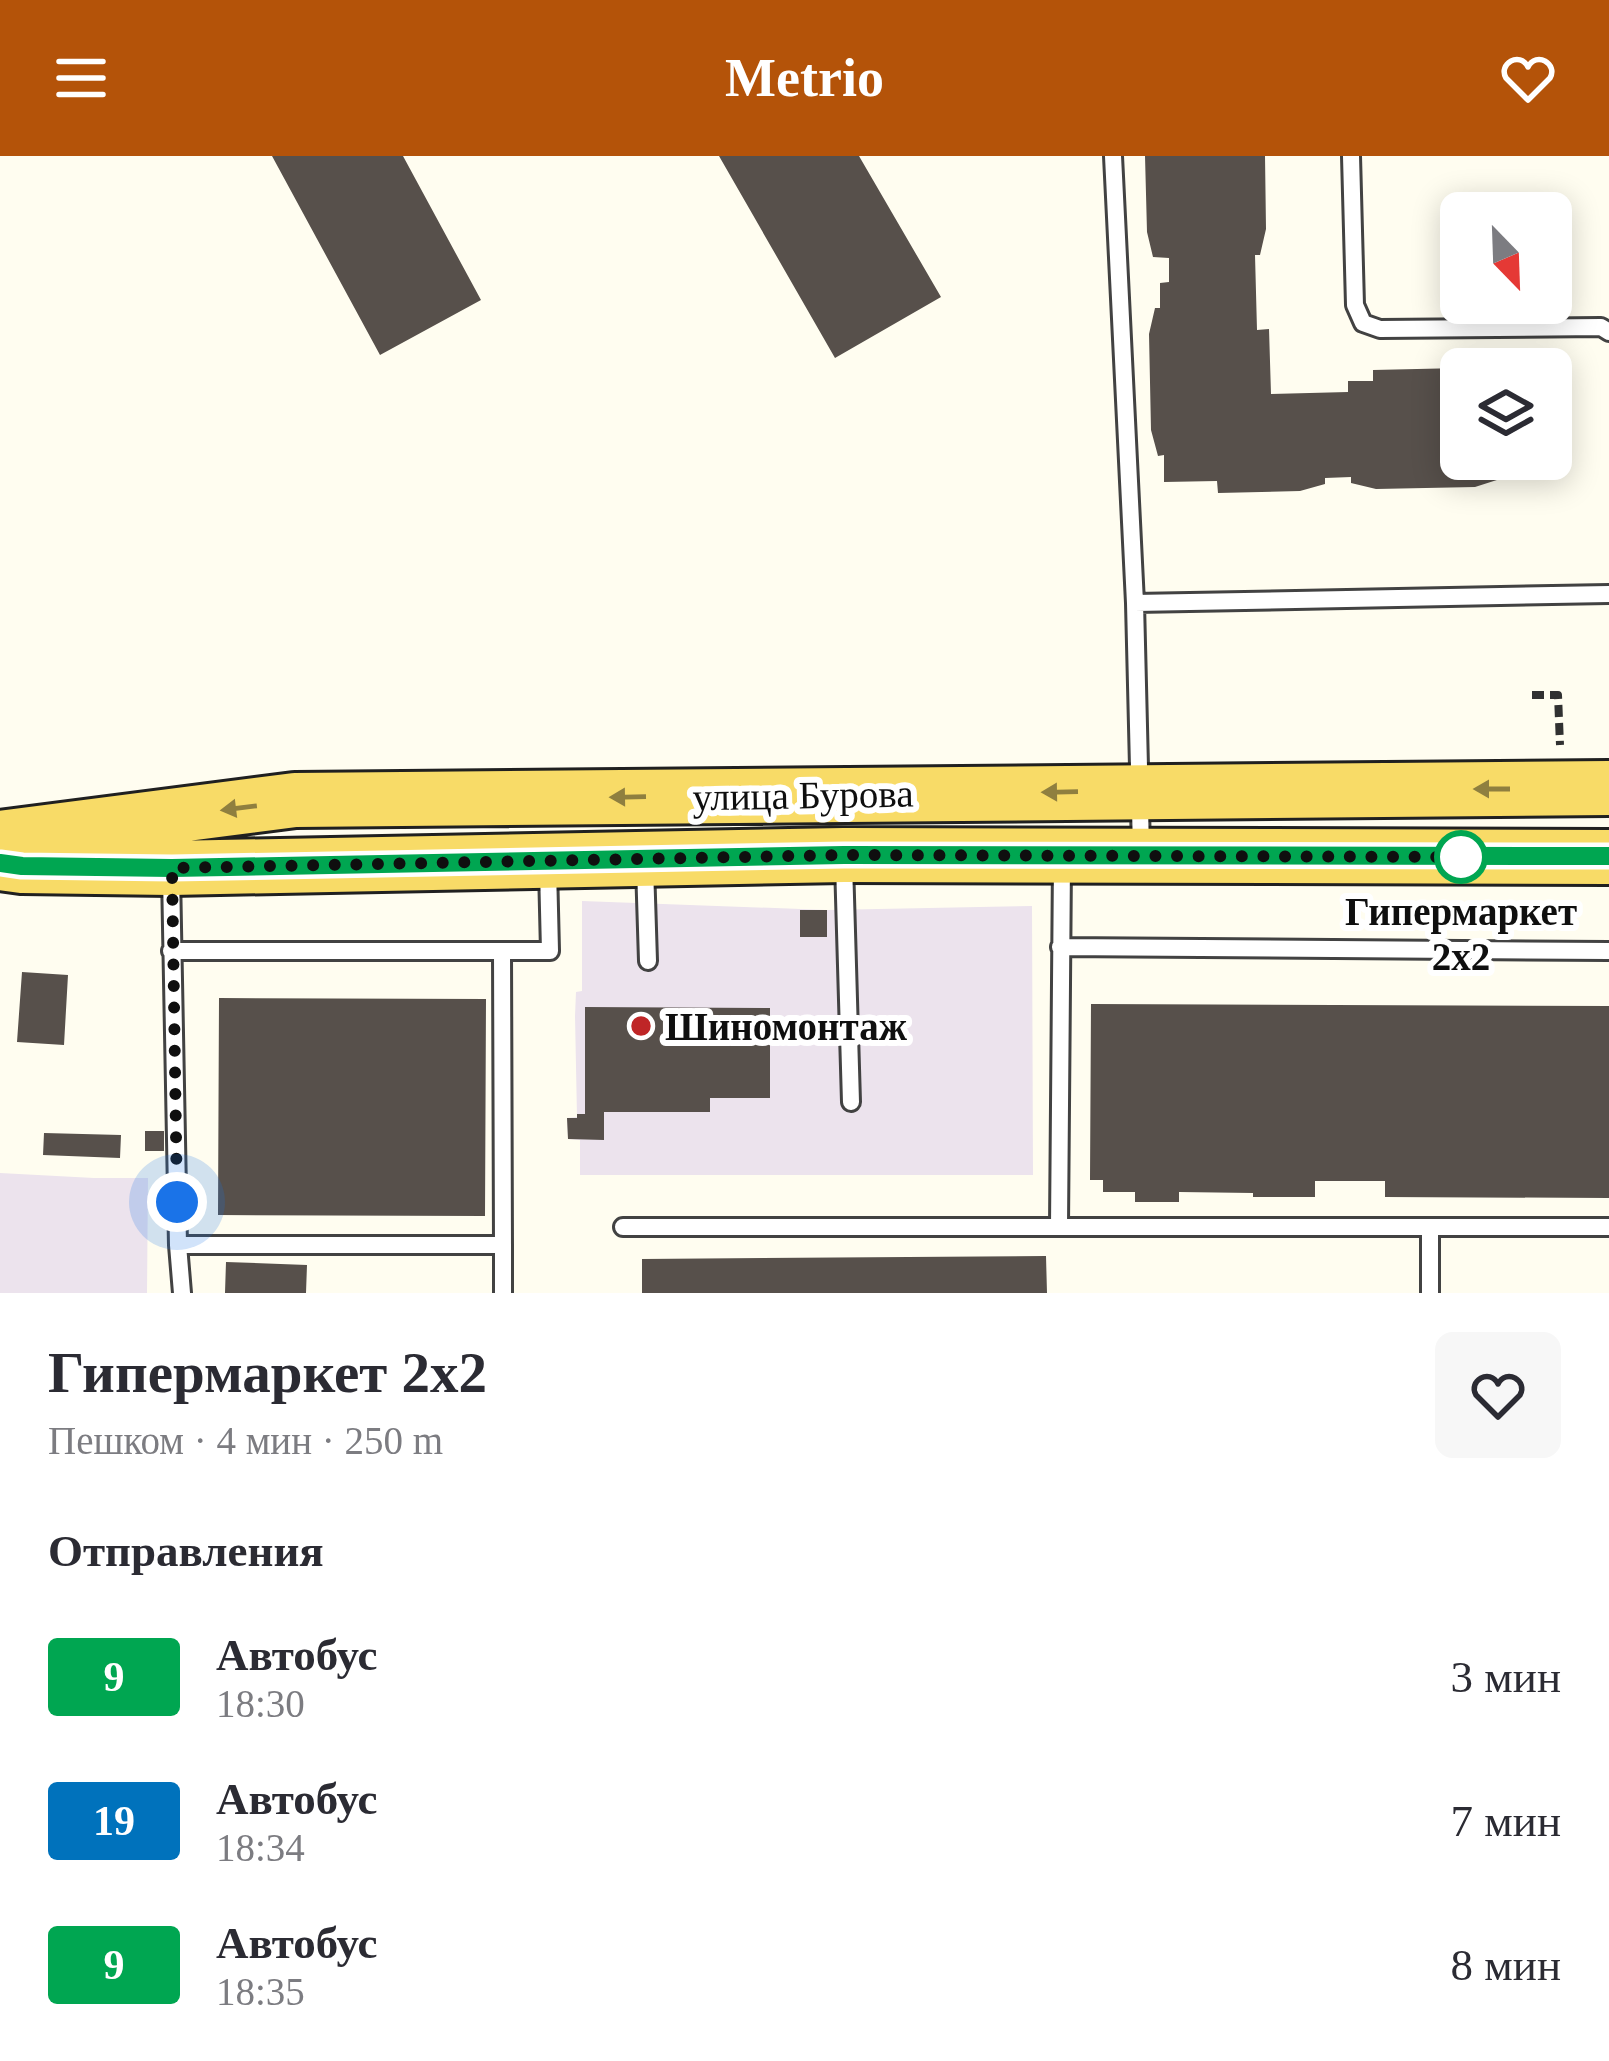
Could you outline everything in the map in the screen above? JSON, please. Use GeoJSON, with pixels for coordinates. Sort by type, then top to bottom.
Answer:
{"type":"FeatureCollection","features":[{"type":"Feature","properties":{"kind":"main road","name":"улица Бурова"},"geometry":{"type":"LineString","coordinates":[[0,838],[295,800],[1609,788]]}},
{"type":"Feature","properties":{"kind":"main road","name":"улица Бурова"},"geometry":{"type":"LineString","coordinates":[[0,862],[172,868],[844,855],[1609,856]]}},
{"type":"Feature","properties":{"kind":"lane"},"geometry":{"type":"LineString","coordinates":[[1113,156],[1135,603],[1141,856]]}},
{"type":"Feature","properties":{"kind":"lane"},"geometry":{"type":"LineString","coordinates":[[1351,156],[1355,305],[1364,323],[1381,329],[1601,326],[1609,332]]}},
{"type":"Feature","properties":{"kind":"lane"},"geometry":{"type":"LineString","coordinates":[[1135,603],[1609,594]]}},
{"type":"Feature","properties":{"kind":"lane"},"geometry":{"type":"LineString","coordinates":[[844,855],[851,1102]]}},
{"type":"Feature","properties":{"kind":"lane"},"geometry":{"type":"LineString","coordinates":[[1058,1227],[1061,855]]}},
{"type":"Feature","properties":{"kind":"lane"},"geometry":{"type":"LineString","coordinates":[[645,858],[648,961]]}},
{"type":"Feature","properties":{"kind":"lane"},"geometry":{"type":"LineString","coordinates":[[171,951],[550,951],[548,861]]}},
{"type":"Feature","properties":{"kind":"lane"},"geometry":{"type":"LineString","coordinates":[[172,868],[182,1293]]}},
{"type":"Feature","properties":{"kind":"lane"},"geometry":{"type":"LineString","coordinates":[[1060,946],[1609,951]]}},
{"type":"Feature","properties":{"kind":"lane"},"geometry":{"type":"LineString","coordinates":[[502,951],[503,1293]]}},
{"type":"Feature","properties":{"kind":"lane"},"geometry":{"type":"LineString","coordinates":[[623,1227],[1609,1227]]}},
{"type":"Feature","properties":{"kind":"lane"},"geometry":{"type":"LineString","coordinates":[[1430,1227],[1430,1293]]}},
{"type":"Feature","properties":{"kind":"lane"},"geometry":{"type":"LineString","coordinates":[[178,1245],[503,1245]]}},
{"type":"Feature","properties":{"kind":"shaded area"},"geometry":{"type":"Polygon","coordinates":[[[582,901],[827,910],[1032,906],[1033,1175],[580,1175],[580,1140],[568,1139],[567,1118],[577,1117],[575,1016],[576,992],[582,991],[582,901]]]}},
{"type":"Feature","properties":{"kind":"shaded area"},"geometry":{"type":"Polygon","coordinates":[[[0,1173],[148,1178],[147,1293],[0,1293],[0,1173]]]}},
{"type":"Feature","properties":{"kind":"building"},"geometry":{"type":"Polygon","coordinates":[[[272,156],[403,156],[481,300],[380,355],[272,156]]]}},
{"type":"Feature","properties":{"kind":"building"},"geometry":{"type":"Polygon","coordinates":[[[719,156],[859,156],[941,297],[835,358],[719,156]]]}},
{"type":"Feature","properties":{"kind":"building"},"geometry":{"type":"Polygon","coordinates":[[[1145,156],[1265,156],[1266,229],[1260,255],[1255,255],[1257,330],[1269,329],[1271,394],[1348,392],[1348,381],[1373,381],[1373,370],[1440,368],[1440,480],[1497,480],[1475,487],[1376,489],[1351,483],[1351,477],[1325,478],[1325,484],[1300,491],[1218,493],[1217,481],[1164,482],[1164,455],[1158,456],[1151,430],[1149,334],[1155,308],[1160,308],[1160,283],[1169,282],[1169,258],[1153,257],[1147,232],[1145,156]]]}},
{"type":"Feature","properties":{"kind":"building"},"geometry":{"type":"Polygon","coordinates":[[[800,910],[827,910],[827,937],[800,937],[800,910]]]}},
{"type":"Feature","properties":{"kind":"building"},"geometry":{"type":"Polygon","coordinates":[[[22,972],[68,975],[64,1045],[17,1042],[22,972]]]}},
{"type":"Feature","properties":{"kind":"building"},"geometry":{"type":"Polygon","coordinates":[[[219,998],[486,999],[485,1216],[218,1215],[219,998]]]}},
{"type":"Feature","properties":{"kind":"building","name":"Гипермаркет 2х2"},"geometry":{"type":"Polygon","coordinates":[[[1091,1004],[1609,1006],[1609,1198],[1385,1197],[1385,1181],[1315,1181],[1315,1197],[1179,1192],[1179,1202],[1135,1202],[1135,1192],[1103,1192],[1103,1180],[1090,1180],[1091,1004]]]}},
{"type":"Feature","properties":{"kind":"building"},"geometry":{"type":"Polygon","coordinates":[[[585,1007],[770,1008],[770,1098],[710,1098],[710,1112],[604,1112],[604,1140],[568,1139],[567,1118],[585,1114],[585,1007]]]}},
{"type":"Feature","properties":{"kind":"building"},"geometry":{"type":"Polygon","coordinates":[[[145,1131],[164,1131],[164,1151],[145,1151],[145,1131]]]}},
{"type":"Feature","properties":{"kind":"building"},"geometry":{"type":"Polygon","coordinates":[[[44,1133],[121,1135],[120,1158],[43,1155],[44,1133]]]}},
{"type":"Feature","properties":{"kind":"building"},"geometry":{"type":"Polygon","coordinates":[[[1046,1256],[1047,1293],[642,1293],[642,1259],[1046,1256]]]}},
{"type":"Feature","properties":{"kind":"building"},"geometry":{"type":"Polygon","coordinates":[[[226,1262],[307,1265],[306,1293],[225,1293],[226,1262]]]}},
{"type":"Feature","properties":{"kind":"bus line","name":"9"},"geometry":{"type":"LineString","coordinates":[[0,863],[172,868],[844,855],[1609,856]]}},
{"type":"Feature","properties":{"kind":"place","name":"Гипермаркет 2х2"},"geometry":{"type":"Point","coordinates":[1461,857]}},
{"type":"Feature","properties":{"kind":"place","name":"Шиномонтаж"},"geometry":{"type":"Point","coordinates":[641,1026]}},
{"type":"Feature","properties":{"kind":"route"},"geometry":{"type":"LineString","coordinates":[[177,1202],[172,868],[844,855],[1470,857],[1461,857]]}}]}
